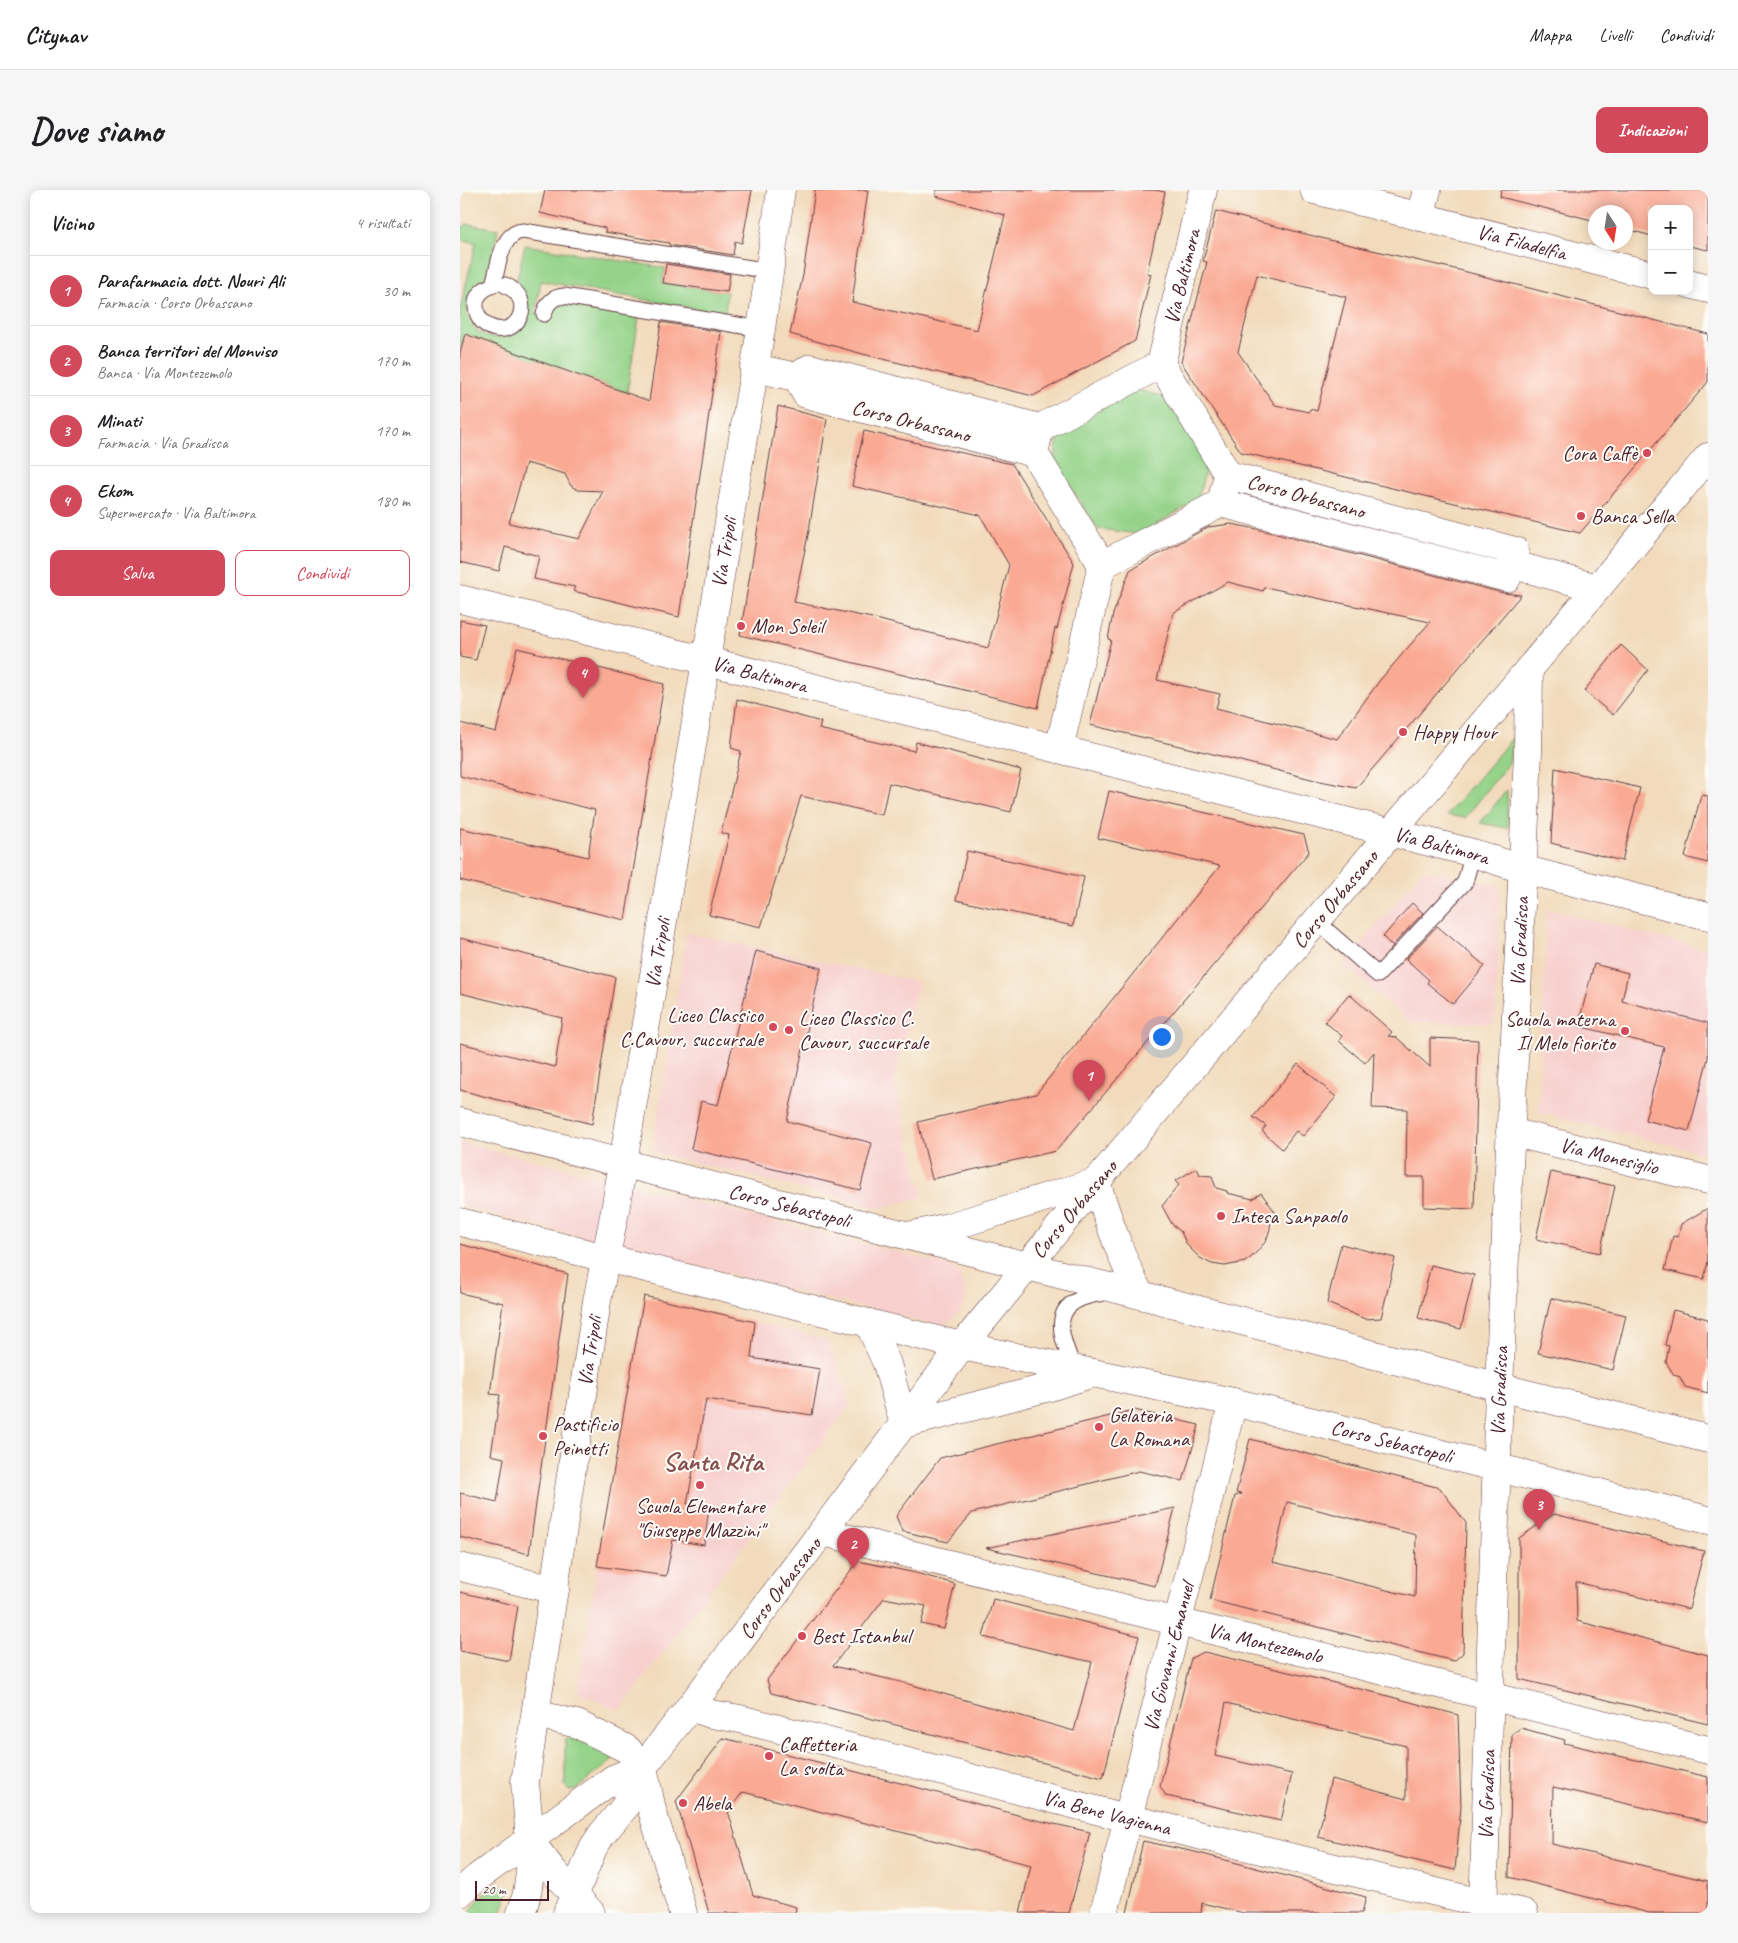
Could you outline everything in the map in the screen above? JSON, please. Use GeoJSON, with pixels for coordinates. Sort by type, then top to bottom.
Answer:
{"type":"FeatureCollection","features":[{"type":"Feature","properties":{"kind":"street","name":"Via Tripoli"},"geometry":{"type":"LineString","coordinates":[[521,1913],[528,1891],[529,1840],[525,1782],[597,1301],[622,1164],[761,329],[780,190]]}},
{"type":"Feature","properties":{"kind":"street","name":"Via Baltimora"},"geometry":{"type":"LineString","coordinates":[[1161,364],[1203,190]]}},
{"type":"Feature","properties":{"kind":"street","name":"Via Filadelfia"},"geometry":{"type":"LineString","coordinates":[[1314,190],[1648,274]]}},
{"type":"Feature","properties":{"kind":"street"},"geometry":{"type":"LineString","coordinates":[[1420,217],[1427,190]]}},
{"type":"Feature","properties":{"kind":"street"},"geometry":{"type":"LineString","coordinates":[[1693,285],[1708,289]]}},
{"type":"Feature","properties":{"kind":"street"},"geometry":{"type":"LineString","coordinates":[[1058,749],[1102,565],[1037,440],[1161,364]]}},
{"type":"Feature","properties":{"kind":"street","name":"Corso Orbassano"},"geometry":{"type":"LineString","coordinates":[[1102,565],[1221,503],[1507,578],[1515,551],[1228,475],[1161,364]]}},
{"type":"Feature","properties":{"kind":"street","name":"Corso Orbassano"},"geometry":{"type":"LineString","coordinates":[[754,368],[797,377],[810,368],[1037,440]]}},
{"type":"Feature","properties":{"kind":"street","name":"Corso Orbassano"},"geometry":{"type":"LineString","coordinates":[[577,1907],[593,1848],[624,1808],[643,1767],[823,1532],[962,1346],[1096,1182],[1708,457]]}},
{"type":"Feature","properties":{"kind":"street","name":"Corso Orbassano"},"geometry":{"type":"LineString","coordinates":[[1221,503],[1228,475]]}},
{"type":"Feature","properties":{"kind":"street"},"geometry":{"type":"LineString","coordinates":[[1511,564],[1597,588]]}},
{"type":"Feature","properties":{"kind":"street","name":"Via Baltimora"},"geometry":{"type":"LineString","coordinates":[[460,599],[1391,832],[1708,916]]}},
{"type":"Feature","properties":{"kind":"street"},"geometry":{"type":"LineString","coordinates":[[1522,868],[1528,752],[1529,669]]}},
{"type":"Feature","properties":{"kind":"street","name":"Via Gradisca"},"geometry":{"type":"LineString","coordinates":[[1483,1908],[1499,1387],[1522,868]]}},
{"type":"Feature","properties":{"kind":"street","name":"Corso Sebastopoli"},"geometry":{"type":"LineString","coordinates":[[460,1122],[1499,1387],[1708,1438]]}},
{"type":"Feature","properties":{"kind":"street","name":"Via Monesiglio"},"geometry":{"type":"LineString","coordinates":[[1510,1132],[1708,1180]]}},
{"type":"Feature","properties":{"kind":"street"},"geometry":{"type":"LineString","coordinates":[[910,1236],[949,1227],[1096,1182],[1126,1269],[1130,1292]]}},
{"type":"Feature","properties":{"kind":"street","name":"Corso Sebastopoli"},"geometry":{"type":"LineString","coordinates":[[460,1222],[962,1346],[1232,1402],[1708,1520]]}},
{"type":"Feature","properties":{"kind":"street"},"geometry":{"type":"LineString","coordinates":[[869,1323],[887,1364],[904,1424],[1050,1387],[1084,1371]]}},
{"type":"Feature","properties":{"kind":"street","name":"Via Giovanni Emanuel"},"geometry":{"type":"LineString","coordinates":[[1104,1913],[1232,1402]]}},
{"type":"Feature","properties":{"kind":"street","name":"Via Montezemolo"},"geometry":{"type":"LineString","coordinates":[[823,1532],[1178,1622],[1708,1750]]}},
{"type":"Feature","properties":{"kind":"street"},"geometry":{"type":"LineString","coordinates":[[460,1567],[554,1590]]}},
{"type":"Feature","properties":{"kind":"street","name":"Via Bene Vagienna"},"geometry":{"type":"LineString","coordinates":[[690,1707],[1483,1908],[1524,1913]]}},
{"type":"Feature","properties":{"kind":"street"},"geometry":{"type":"LineString","coordinates":[[536,1714],[585,1728],[627,1749],[643,1767],[652,1810],[683,1913]]}},
{"type":"Feature","properties":{"kind":"street"},"geometry":{"type":"LineString","coordinates":[[460,1893],[498,1862],[613,1779],[643,1767]]}},
{"type":"Feature","properties":{"kind":"street"},"geometry":{"type":"LineString","coordinates":[[529,1840],[577,1907]]}},
{"type":"Feature","properties":{"kind":"street"},"geometry":{"type":"LineString","coordinates":[[460,1879],[498,1862]]}},
{"type":"Feature","properties":{"kind":"lane"},"geometry":{"type":"LineString","coordinates":[[504,285],[513,288],[522,303],[522,310],[516,323],[498,330],[482,322],[478,315],[476,300],[480,293],[494,285],[506,241],[516,232],[524,231],[770,271]]}},
{"type":"Feature","properties":{"kind":"lane"},"geometry":{"type":"LineString","coordinates":[[544,314],[550,301],[556,297],[564,296],[761,329]]}},
{"type":"Feature","properties":{"kind":"lane"},"geometry":{"type":"LineString","coordinates":[[1316,920],[1378,974],[1465,882],[1473,853]]}},
{"type":"Feature","properties":{"kind":"lane","name":"Corso Sebastopoli"},"geometry":{"type":"LineString","coordinates":[[1084,1371],[1062,1333],[1061,1322],[1063,1314],[1069,1306],[1078,1300],[1130,1292]]}},
{"type":"Feature","properties":{"kind":"shaded area"},"geometry":{"type":"Polygon","coordinates":[[[1424,870],[1500,886],[1495,1024],[1411,1022],[1343,965],[1424,870]]]}},
{"type":"Feature","properties":{"kind":"shaded area","name":"Scuola materna Il Melo fiorito"},"geometry":{"type":"Polygon","coordinates":[[[1547,909],[1708,950],[1708,1154],[1539,1113],[1547,909]]]}},
{"type":"Feature","properties":{"kind":"shaded area","name":"Liceo Classico C. Cavour, succursale"},"geometry":{"type":"Polygon","coordinates":[[[687,933],[919,982],[894,1079],[923,1197],[879,1208],[652,1152],[687,933]]]}},
{"type":"Feature","properties":{"kind":"shaded area"},"geometry":{"type":"Polygon","coordinates":[[[460,1142],[952,1266],[960,1277],[965,1291],[964,1303],[959,1313],[949,1322],[937,1326],[460,1206],[460,1142]]]}},
{"type":"Feature","properties":{"kind":"shaded area","name":"Scuola Elementare \"Giuseppe Mazzini\""},"geometry":{"type":"Polygon","coordinates":[[[644,1296],[828,1340],[850,1405],[619,1711],[578,1692],[597,1566],[644,1296]]]}},
{"type":"Feature","properties":{"kind":"green space"},"geometry":{"type":"Polygon","coordinates":[[[467,224],[498,229],[484,280],[477,284],[471,292],[467,305],[468,318],[474,328],[483,334],[504,337],[514,334],[522,328],[527,315],[527,301],[517,279],[525,245],[665,268],[663,283],[727,292],[725,314],[541,281],[535,313],[551,315],[555,308],[565,304],[639,317],[627,393],[465,335],[460,353],[460,309],[476,243],[460,239],[460,229],[467,224]]]}},
{"type":"Feature","properties":{"kind":"green space"},"geometry":{"type":"Polygon","coordinates":[[[1138,390],[1169,398],[1207,463],[1198,500],[1139,534],[1098,529],[1054,462],[1060,428],[1138,390]]]}},
{"type":"Feature","properties":{"kind":"green space"},"geometry":{"type":"Polygon","coordinates":[[[1513,737],[1509,763],[1465,818],[1447,815],[1513,737]]]}},
{"type":"Feature","properties":{"kind":"green space"},"geometry":{"type":"Polygon","coordinates":[[[1507,790],[1508,828],[1480,823],[1507,790]]]}},
{"type":"Feature","properties":{"kind":"green space"},"geometry":{"type":"Polygon","coordinates":[[[573,1736],[611,1752],[613,1760],[575,1790],[569,1791],[565,1785],[565,1739],[573,1736]]]}},
{"type":"Feature","properties":{"kind":"green space"},"geometry":{"type":"Polygon","coordinates":[[[498,1885],[507,1887],[508,1892],[501,1913],[469,1913],[489,1890],[498,1885]]]}},
{"type":"Feature","properties":{"kind":"building"},"geometry":{"type":"Polygon","coordinates":[[[545,190],[752,190],[742,243],[735,241],[733,255],[605,232],[605,228],[540,213],[545,190]]]}},
{"type":"Feature","properties":{"kind":"building"},"geometry":{"type":"Polygon","coordinates":[[[815,190],[868,190],[852,302],[977,330],[1005,215],[936,196],[936,190],[1155,190],[1165,192],[1147,273],[1151,274],[1135,341],[1033,396],[790,334],[803,275],[815,190]]]}},
{"type":"Feature","properties":{"kind":"building"},"geometry":{"type":"Polygon","coordinates":[[[1501,190],[1708,190],[1708,250],[1693,247],[1693,205],[1648,205],[1648,235],[1633,231],[1633,205],[1588,205],[1588,219],[1500,197],[1501,190]]]}},
{"type":"Feature","properties":{"kind":"building"},"geometry":{"type":"Polygon","coordinates":[[[1216,211],[1329,240],[1459,270],[1708,334],[1708,382],[1580,533],[1241,452],[1181,362],[1207,262],[1203,261],[1216,211]],[[1257,275],[1238,352],[1275,405],[1309,412],[1310,409],[1317,411],[1346,297],[1257,275]]]}},
{"type":"Feature","properties":{"kind":"building"},"geometry":{"type":"Polygon","coordinates":[[[666,264],[730,274],[727,292],[663,283],[666,264]]]}},
{"type":"Feature","properties":{"kind":"building"},"geometry":{"type":"Polygon","coordinates":[[[661,322],[721,332],[679,617],[573,591],[575,587],[534,579],[539,556],[505,547],[499,571],[460,562],[460,353],[465,334],[649,401],[661,322]],[[526,463],[509,523],[579,539],[603,491],[578,490],[571,486],[565,474],[526,463]]]}},
{"type":"Feature","properties":{"kind":"building"},"geometry":{"type":"Polygon","coordinates":[[[778,406],[827,419],[809,530],[794,602],[872,618],[988,648],[1009,565],[980,515],[852,486],[864,431],[1012,464],[1074,563],[1057,629],[1055,628],[1038,708],[740,635],[778,406]]]}},
{"type":"Feature","properties":{"kind":"building"},"geometry":{"type":"Polygon","coordinates":[[[1231,524],[1257,529],[1503,593],[1521,595],[1356,788],[1315,780],[1090,725],[1111,640],[1108,639],[1113,614],[1130,570],[1208,527],[1231,524]],[[1228,582],[1173,613],[1157,680],[1220,694],[1216,708],[1337,739],[1380,680],[1430,622],[1265,587],[1263,591],[1228,582]]]}},
{"type":"Feature","properties":{"kind":"building"},"geometry":{"type":"Polygon","coordinates":[[[460,620],[485,625],[476,660],[460,657],[460,620]]]}},
{"type":"Feature","properties":{"kind":"building"},"geometry":{"type":"Polygon","coordinates":[[[1621,645],[1648,670],[1613,715],[1584,691],[1621,645]]]}},
{"type":"Feature","properties":{"kind":"building"},"geometry":{"type":"Polygon","coordinates":[[[517,648],[664,684],[625,920],[460,880],[460,828],[588,857],[595,810],[460,776],[460,723],[496,732],[517,648]]]}},
{"type":"Feature","properties":{"kind":"building"},"geometry":{"type":"Polygon","coordinates":[[[737,699],[821,722],[819,729],[914,751],[916,742],[1021,770],[1011,812],[889,783],[882,815],[801,796],[761,927],[709,915],[729,835],[721,833],[741,751],[731,748],[737,699]]]}},
{"type":"Feature","properties":{"kind":"building"},"geometry":{"type":"Polygon","coordinates":[[[1555,768],[1640,788],[1622,861],[1551,843],[1555,768]]]}},
{"type":"Feature","properties":{"kind":"building"},"geometry":{"type":"Polygon","coordinates":[[[1109,791],[1304,835],[1309,852],[1056,1151],[932,1179],[918,1122],[1036,1094],[1220,866],[1098,838],[1109,791]]]}},
{"type":"Feature","properties":{"kind":"building"},"geometry":{"type":"Polygon","coordinates":[[[1701,795],[1708,796],[1708,863],[1685,857],[1701,795]]]}},
{"type":"Feature","properties":{"kind":"building"},"geometry":{"type":"Polygon","coordinates":[[[967,851],[1084,877],[1073,926],[956,900],[967,851]]]}},
{"type":"Feature","properties":{"kind":"building"},"geometry":{"type":"Polygon","coordinates":[[[1412,903],[1423,913],[1392,946],[1383,937],[1412,903]]]}},
{"type":"Feature","properties":{"kind":"building"},"geometry":{"type":"Polygon","coordinates":[[[1437,926],[1485,966],[1453,1004],[1427,983],[1429,980],[1406,959],[1437,926]]]}},
{"type":"Feature","properties":{"kind":"building"},"geometry":{"type":"Polygon","coordinates":[[[460,938],[615,977],[592,1124],[460,1090],[460,1043],[555,1067],[562,1018],[460,993],[460,938]]]}},
{"type":"Feature","properties":{"kind":"building","name":"Liceo Classico C.Cavour, succursale"},"geometry":{"type":"Polygon","coordinates":[[[756,951],[821,968],[787,1121],[872,1143],[860,1190],[691,1149],[701,1101],[718,1105],[756,951]]]}},
{"type":"Feature","properties":{"kind":"building"},"geometry":{"type":"Polygon","coordinates":[[[1594,964],[1628,973],[1622,1001],[1708,1023],[1708,1058],[1689,1131],[1645,1120],[1664,1047],[1578,1026],[1594,964]]]}},
{"type":"Feature","properties":{"kind":"building"},"geometry":{"type":"Polygon","coordinates":[[[1349,994],[1392,1032],[1388,1036],[1396,1037],[1430,1067],[1430,1038],[1478,1040],[1474,1209],[1424,1207],[1424,1177],[1406,1177],[1407,1109],[1372,1108],[1374,1052],[1365,1063],[1339,1041],[1342,1036],[1325,1022],[1349,994]]]}},
{"type":"Feature","properties":{"kind":"building"},"geometry":{"type":"Polygon","coordinates":[[[1298,1064],[1336,1097],[1303,1136],[1296,1131],[1282,1149],[1262,1131],[1266,1126],[1253,1117],[1298,1064]]]}},
{"type":"Feature","properties":{"kind":"building","name":"Intesa Sanpaolo"},"geometry":{"type":"Polygon","coordinates":[[[1197,1168],[1200,1175],[1212,1176],[1216,1188],[1227,1191],[1227,1193],[1253,1199],[1261,1193],[1276,1213],[1271,1218],[1266,1241],[1245,1262],[1225,1266],[1212,1264],[1200,1258],[1187,1245],[1181,1232],[1172,1224],[1162,1206],[1179,1185],[1175,1181],[1197,1168]]]}},
{"type":"Feature","properties":{"kind":"building"},"geometry":{"type":"Polygon","coordinates":[[[1551,1172],[1615,1186],[1600,1253],[1536,1239],[1551,1172]]]}},
{"type":"Feature","properties":{"kind":"building"},"geometry":{"type":"Polygon","coordinates":[[[1708,1208],[1708,1261],[1704,1279],[1665,1270],[1673,1236],[1678,1237],[1681,1224],[1708,1208]]]}},
{"type":"Feature","properties":{"kind":"building"},"geometry":{"type":"Polygon","coordinates":[[[460,1244],[568,1274],[529,1554],[460,1537],[460,1493],[497,1502],[504,1458],[491,1455],[500,1395],[490,1394],[503,1303],[460,1293],[460,1244]]]}},
{"type":"Feature","properties":{"kind":"building"},"geometry":{"type":"Polygon","coordinates":[[[1341,1244],[1395,1258],[1381,1318],[1365,1319],[1327,1303],[1341,1244]]]}},
{"type":"Feature","properties":{"kind":"building"},"geometry":{"type":"Polygon","coordinates":[[[1431,1265],[1474,1275],[1461,1329],[1418,1318],[1431,1265]]]}},
{"type":"Feature","properties":{"kind":"building"},"geometry":{"type":"Polygon","coordinates":[[[644,1296],[755,1322],[751,1358],[820,1369],[812,1415],[706,1399],[687,1504],[709,1508],[704,1545],[673,1540],[666,1576],[597,1566],[644,1296]]]}},
{"type":"Feature","properties":{"kind":"building"},"geometry":{"type":"Polygon","coordinates":[[[1551,1298],[1626,1315],[1613,1370],[1538,1353],[1551,1298]]]}},
{"type":"Feature","properties":{"kind":"building"},"geometry":{"type":"Polygon","coordinates":[[[1673,1310],[1708,1319],[1708,1393],[1685,1387],[1680,1377],[1674,1375],[1666,1362],[1669,1346],[1665,1345],[1673,1310]]]}},
{"type":"Feature","properties":{"kind":"building"},"geometry":{"type":"Polygon","coordinates":[[[1134,1410],[1199,1425],[1183,1481],[1139,1471],[972,1513],[948,1542],[902,1531],[896,1516],[940,1458],[1134,1410]]]}},
{"type":"Feature","properties":{"kind":"building"},"geometry":{"type":"Polygon","coordinates":[[[1250,1439],[1440,1488],[1466,1523],[1463,1653],[1454,1661],[1210,1600],[1235,1496],[1242,1494],[1236,1493],[1250,1439]],[[1287,1502],[1273,1562],[1415,1597],[1416,1535],[1287,1502]]]}},
{"type":"Feature","properties":{"kind":"building"},"geometry":{"type":"Polygon","coordinates":[[[1175,1508],[1155,1586],[986,1548],[1175,1508]]]}},
{"type":"Feature","properties":{"kind":"building"},"geometry":{"type":"Polygon","coordinates":[[[1554,1514],[1704,1551],[1689,1609],[1576,1582],[1577,1621],[1708,1655],[1708,1724],[1519,1679],[1519,1538],[1554,1514]]]}},
{"type":"Feature","properties":{"kind":"building"},"geometry":{"type":"Polygon","coordinates":[[[858,1561],[916,1573],[955,1584],[944,1629],[921,1624],[926,1606],[884,1598],[833,1666],[909,1684],[1074,1731],[1092,1662],[983,1637],[993,1599],[1139,1636],[1103,1778],[771,1693],[767,1680],[858,1561]]]}},
{"type":"Feature","properties":{"kind":"building"},"geometry":{"type":"Polygon","coordinates":[[[460,1592],[518,1606],[509,1661],[460,1651],[460,1592]]]}},
{"type":"Feature","properties":{"kind":"building"},"geometry":{"type":"Polygon","coordinates":[[[1204,1652],[1381,1694],[1458,1715],[1461,1807],[1455,1870],[1318,1837],[1331,1779],[1406,1799],[1406,1746],[1226,1703],[1215,1756],[1292,1774],[1281,1821],[1166,1796],[1160,1786],[1191,1658],[1204,1652]]]}},
{"type":"Feature","properties":{"kind":"building"},"geometry":{"type":"Polygon","coordinates":[[[1521,1728],[1565,1740],[1564,1743],[1708,1777],[1708,1822],[1553,1787],[1552,1844],[1708,1881],[1708,1913],[1649,1913],[1509,1877],[1512,1734],[1521,1728]]]}},
{"type":"Feature","properties":{"kind":"building"},"geometry":{"type":"Polygon","coordinates":[[[723,1738],[1032,1819],[1090,1832],[1069,1913],[1020,1913],[1031,1865],[743,1792],[728,1811],[753,1895],[796,1907],[795,1913],[709,1913],[676,1801],[723,1738]]]}},
{"type":"Feature","properties":{"kind":"building"},"geometry":{"type":"Polygon","coordinates":[[[1143,1841],[1195,1852],[1366,1897],[1362,1913],[1244,1913],[1202,1903],[1201,1913],[1127,1913],[1143,1841]]]}},
{"type":"Feature","properties":{"kind":"place","name":"Cora Caffè"},"geometry":{"type":"Point","coordinates":[1647,453]}},
{"type":"Feature","properties":{"kind":"place","name":"Banca Sella"},"geometry":{"type":"Point","coordinates":[1581,516]}},
{"type":"Feature","properties":{"kind":"place","name":"Mon Soleil"},"geometry":{"type":"Point","coordinates":[741,626]}},
{"type":"Feature","properties":{"kind":"place","name":"Ekom"},"geometry":{"type":"Point","coordinates":[583,698]}},
{"type":"Feature","properties":{"kind":"place","name":"Happy Hour"},"geometry":{"type":"Point","coordinates":[1403,732]}},
{"type":"Feature","properties":{"kind":"place","name":"Liceo Classico C.Cavour, succursale"},"geometry":{"type":"Point","coordinates":[773,1027]}},
{"type":"Feature","properties":{"kind":"place","name":"Liceo Classico C. Cavour, succursale"},"geometry":{"type":"Point","coordinates":[789,1030]}},
{"type":"Feature","properties":{"kind":"place","name":"Scuola materna Il Melo fiorito"},"geometry":{"type":"Point","coordinates":[1625,1031]}},
{"type":"Feature","properties":{"kind":"place","name":"Parafarmacia dott. Nouri Ali"},"geometry":{"type":"Point","coordinates":[1089,1101]}},
{"type":"Feature","properties":{"kind":"place","name":"Intesa Sanpaolo"},"geometry":{"type":"Point","coordinates":[1221,1216]}},
{"type":"Feature","properties":{"kind":"place","name":"Gelateria La Romana"},"geometry":{"type":"Point","coordinates":[1099,1427]}},
{"type":"Feature","properties":{"kind":"place","name":"Pastificio Peinetti"},"geometry":{"type":"Point","coordinates":[543,1436]}},
{"type":"Feature","properties":{"kind":"place","name":"Scuola Elementare \"Giuseppe Mazzini\""},"geometry":{"type":"Point","coordinates":[700,1485]}},
{"type":"Feature","properties":{"kind":"place","name":"Minati"},"geometry":{"type":"Point","coordinates":[1539,1530]}},
{"type":"Feature","properties":{"kind":"place","name":"Banca territori del Monviso"},"geometry":{"type":"Point","coordinates":[853,1569]}},
{"type":"Feature","properties":{"kind":"place","name":"Best Istanbul"},"geometry":{"type":"Point","coordinates":[802,1636]}},
{"type":"Feature","properties":{"kind":"place","name":"Caffetteria La svolta"},"geometry":{"type":"Point","coordinates":[769,1756]}},
{"type":"Feature","properties":{"kind":"place","name":"Abela"},"geometry":{"type":"Point","coordinates":[683,1803]}},
{"type":"Feature","properties":{"kind":"district","name":"Santa Rita"},"geometry":{"type":"Point","coordinates":[713,1461]}}]}
